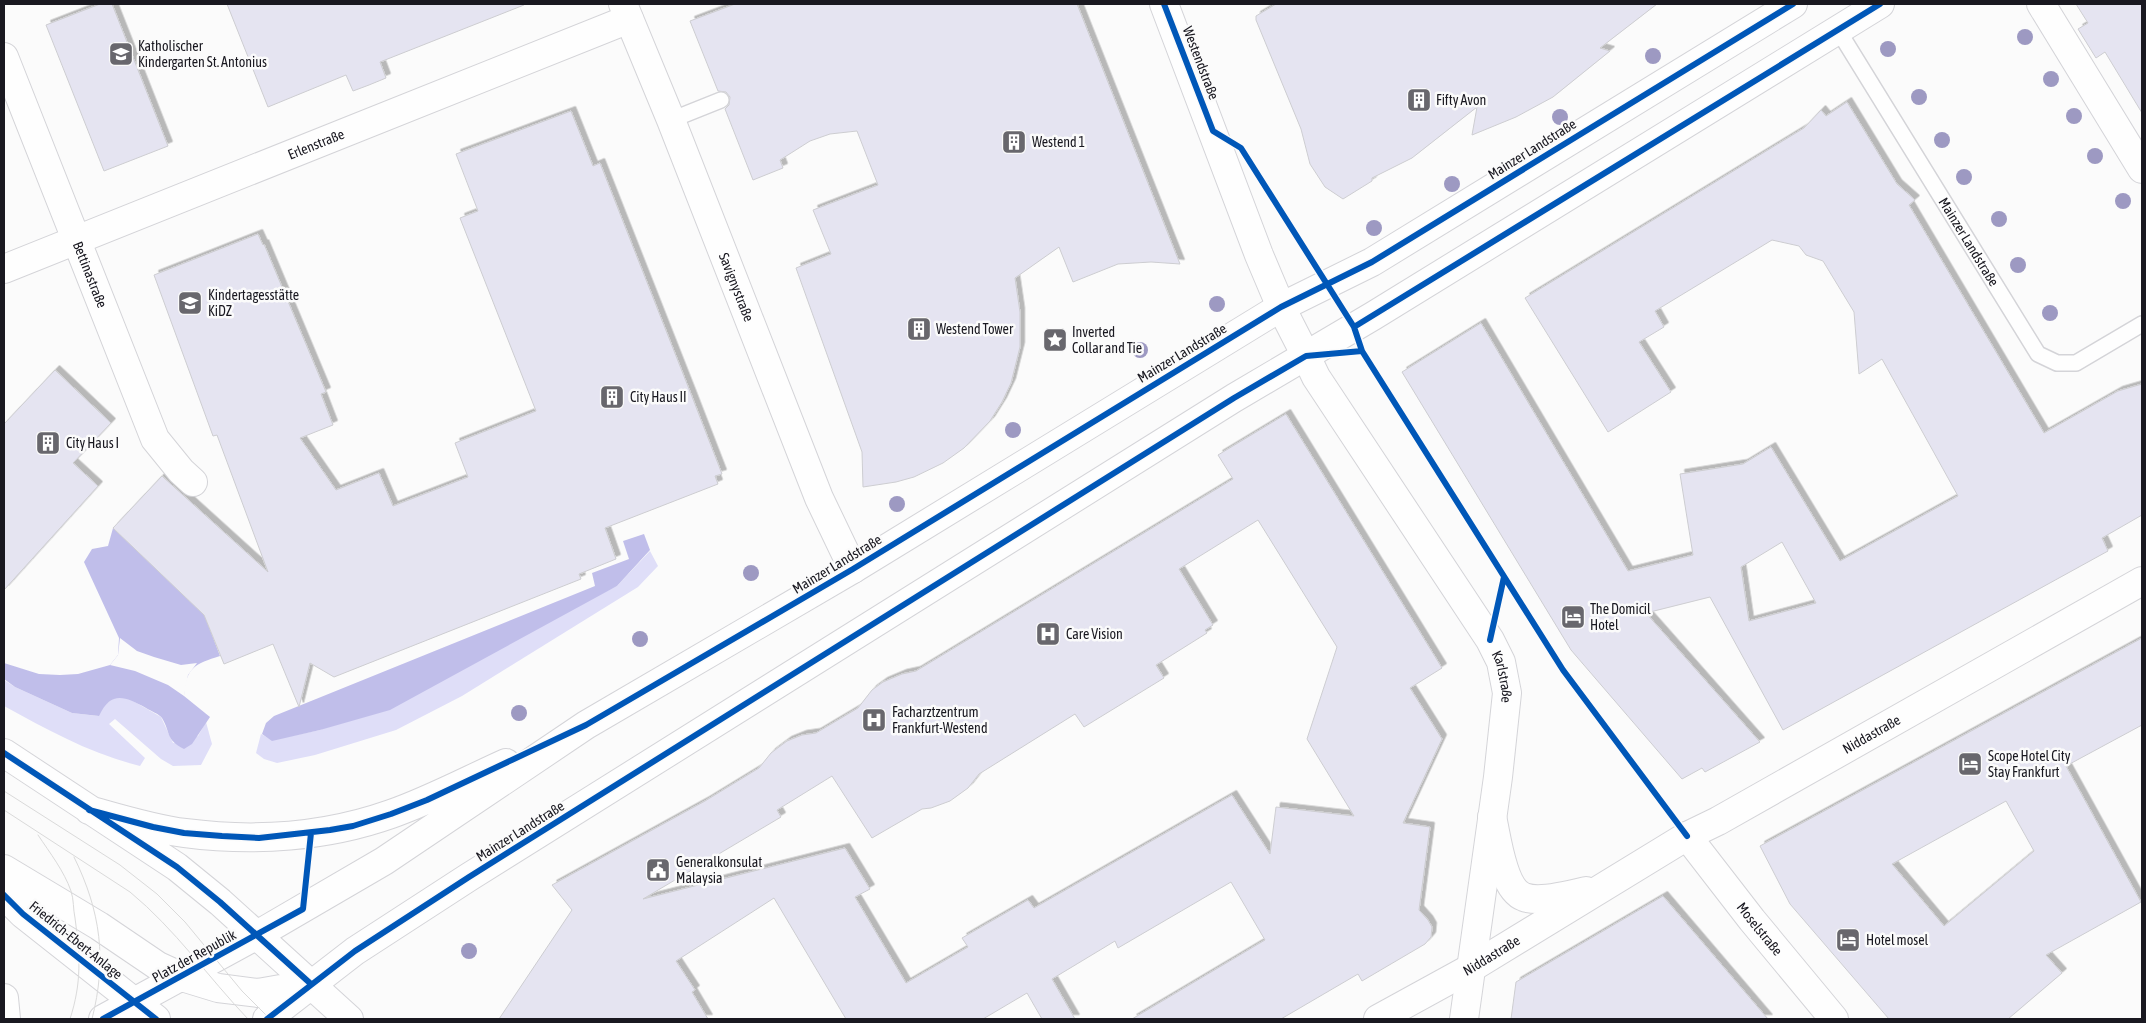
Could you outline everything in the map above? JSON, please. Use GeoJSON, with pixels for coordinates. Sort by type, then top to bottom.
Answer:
{"type":"FeatureCollection","features":[{"type":"Feature","properties":{"kind":"main road","name":"Westendstraße"},"geometry":{"type":"LineString","coordinates":[[1164,4],[1259,255],[1281,307],[1306,356]]}},
{"type":"Feature","properties":{"kind":"main road","name":"Mainzer Landstraße"},"geometry":{"type":"LineString","coordinates":[[257,935],[384,861],[586,726],[853,569],[1281,307],[1372,262],[1793,4]]}},
{"type":"Feature","properties":{"kind":"main road","name":"Mainzer Landstraße"},"geometry":{"type":"LineString","coordinates":[[311,984],[355,951],[478,872],[1234,398],[1306,356],[1880,4]]}},
{"type":"Feature","properties":{"kind":"main road"},"geometry":{"type":"LineString","coordinates":[[2041,4],[2142,169]]}},
{"type":"Feature","properties":{"kind":"main road","name":"Savignystraße"},"geometry":{"type":"LineString","coordinates":[[626,11],[671,120],[819,498],[853,569]]}},
{"type":"Feature","properties":{"kind":"main road","name":"Erlenstraße"},"geometry":{"type":"LineString","coordinates":[[4,269],[353,130],[626,11]]}},
{"type":"Feature","properties":{"kind":"main road","name":"Bettinastraße"},"geometry":{"type":"LineString","coordinates":[[4,57],[155,439],[181,471],[193,482]]}},
{"type":"Feature","properties":{"kind":"main road","name":"Karlstraße"},"geometry":{"type":"LineString","coordinates":[[1306,356],[1316,377],[1490,640],[1501,662],[1507,693],[1464,1019]]}},
{"type":"Feature","properties":{"kind":"main road","name":"Niddastraße"},"geometry":{"type":"LineString","coordinates":[[1378,1019],[1472,968],[1687,836],[1718,821],[2142,580]]}},
{"type":"Feature","properties":{"kind":"main road"},"geometry":{"type":"LineString","coordinates":[[89,810],[184,833],[259,838],[330,830],[376,819],[418,803],[586,726]]}},
{"type":"Feature","properties":{"kind":"main road"},"geometry":{"type":"LineString","coordinates":[[4,753],[176,867],[257,935]]}},
{"type":"Feature","properties":{"kind":"main road","name":"Niddastraße"},"geometry":{"type":"LineString","coordinates":[[1492,816],[1506,875],[1517,892],[1524,897],[1533,899],[1560,897],[1602,888]]}},
{"type":"Feature","properties":{"kind":"main road","name":"Moselstraße"},"geometry":{"type":"LineString","coordinates":[[1687,836],[1834,1019]]}},
{"type":"Feature","properties":{"kind":"main road"},"geometry":{"type":"LineString","coordinates":[[4,869],[98,926],[158,966],[182,977],[218,988],[258,993],[311,984]]}},
{"type":"Feature","properties":{"kind":"main road","name":"Friedrich-Ebert-Anlage"},"geometry":{"type":"LineString","coordinates":[[4,895],[23,914],[80,958],[134,1004]]}},
{"type":"Feature","properties":{"kind":"main road","name":"Platz der Republik"},"geometry":{"type":"LineString","coordinates":[[134,1004],[257,935],[349,1019]]}},
{"type":"Feature","properties":{"kind":"main road"},"geometry":{"type":"LineString","coordinates":[[267,1019],[311,984]]}},
{"type":"Feature","properties":{"kind":"main road"},"geometry":{"type":"LineString","coordinates":[[4,998],[6,1019]]}},
{"type":"Feature","properties":{"kind":"main road"},"geometry":{"type":"LineString","coordinates":[[103,1019],[134,1004],[156,1019]]}},
{"type":"Feature","properties":{"kind":"lane","name":"Mainzer Landstraße"},"geometry":{"type":"LineString","coordinates":[[1838,30],[2038,354],[2057,364],[2076,363],[2142,324]]}},
{"type":"Feature","properties":{"kind":"lane"},"geometry":{"type":"LineString","coordinates":[[671,120],[721,100]]}},
{"type":"Feature","properties":{"kind":"shaded area"},"geometry":{"type":"Polygon","coordinates":[[[650,551],[658,566],[638,587],[462,696],[396,730],[315,755],[277,763],[264,759],[256,753],[261,734],[272,740],[320,730],[617,586],[650,551]]]}},
{"type":"Feature","properties":{"kind":"shaded area"},"geometry":{"type":"Polygon","coordinates":[[[4,680],[72,713],[98,716],[104,705],[116,697],[128,698],[161,717],[173,743],[198,736],[206,722],[212,744],[201,765],[173,766],[161,759],[115,719],[109,724],[145,758],[140,766],[122,761],[87,748],[4,706],[4,680]]]}},
{"type":"Feature","properties":{"kind":"water"},"geometry":{"type":"Polygon","coordinates":[[[113,528],[203,611],[220,656],[193,668],[187,679],[184,696],[210,717],[192,744],[184,749],[171,739],[161,717],[131,701],[119,698],[113,699],[99,716],[72,713],[15,687],[4,679],[4,663],[39,674],[78,674],[110,665],[118,655],[119,638],[84,562],[92,549],[108,546],[113,528]]]}},
{"type":"Feature","properties":{"kind":"water"},"geometry":{"type":"Polygon","coordinates":[[[644,534],[650,550],[617,586],[390,710],[320,730],[272,741],[262,734],[266,723],[274,716],[595,586],[592,573],[629,559],[623,541],[644,534]]]}},
{"type":"Feature","properties":{"kind":"pier"},"geometry":{"type":"Polygon","coordinates":[[[120,638],[137,651],[154,657],[181,665],[197,663],[188,675],[184,696],[168,685],[135,671],[110,665],[118,655],[120,638]]]}},
{"type":"Feature","properties":{"kind":"building"},"geometry":{"type":"Polygon","coordinates":[[[100,4],[112,4],[168,146],[104,171],[46,25],[100,4]]]}},
{"type":"Feature","properties":{"kind":"building"},"geometry":{"type":"Polygon","coordinates":[[[227,4],[524,5],[380,62],[386,78],[369,85],[353,91],[346,75],[268,107],[227,4]]]}},
{"type":"Feature","properties":{"kind":"building","name":"Westend 1"},"geometry":{"type":"Polygon","coordinates":[[[735,4],[1077,4],[1180,264],[1151,262],[1118,264],[1073,282],[1059,247],[1015,278],[1020,312],[1020,347],[1011,383],[990,421],[964,448],[943,463],[914,477],[863,487],[862,452],[796,268],[831,254],[813,210],[878,185],[857,131],[830,134],[810,141],[780,160],[783,168],[753,180],[725,109],[729,105],[730,97],[726,92],[718,91],[690,21],[735,4]]]}},
{"type":"Feature","properties":{"kind":"building","name":"Fifty Avon"},"geometry":{"type":"Polygon","coordinates":[[[1276,4],[1657,4],[1600,48],[1610,51],[1553,97],[1516,117],[1472,135],[1477,107],[1412,158],[1372,178],[1372,181],[1343,199],[1325,187],[1310,164],[1301,129],[1256,20],[1256,16],[1276,4]]]}},
{"type":"Feature","properties":{"kind":"building"},"geometry":{"type":"Polygon","coordinates":[[[2076,4],[2142,4],[2142,113],[2105,52],[2096,58],[2078,29],[2088,23],[2076,4]]]}},
{"type":"Feature","properties":{"kind":"building"},"geometry":{"type":"Polygon","coordinates":[[[1847,102],[1897,184],[1915,200],[1909,205],[2044,433],[2118,391],[2142,384],[2142,515],[2102,538],[2108,551],[1783,730],[1710,597],[1646,613],[1760,742],[1705,772],[1702,768],[1682,779],[1571,650],[1402,372],[1481,323],[1628,571],[1693,555],[1680,474],[1743,464],[1771,447],[1840,561],[1958,496],[1882,359],[1859,374],[1854,312],[1823,261],[1806,255],[1799,246],[1772,240],[1655,311],[1664,327],[1639,342],[1671,392],[1608,432],[1525,298],[1804,128],[1821,110],[1826,116],[1847,102]],[[1782,542],[1741,567],[1749,621],[1816,603],[1782,542]]]}},
{"type":"Feature","properties":{"kind":"building","name":"City Haus II"},"geometry":{"type":"Polygon","coordinates":[[[571,111],[593,166],[600,163],[722,474],[715,476],[718,484],[605,528],[616,559],[579,574],[581,579],[334,677],[310,663],[299,707],[273,644],[224,664],[204,615],[113,528],[162,476],[268,572],[217,435],[213,436],[154,275],[258,234],[264,244],[326,392],[321,394],[333,425],[300,438],[336,490],[379,473],[393,506],[468,477],[455,443],[536,411],[460,218],[478,211],[456,154],[571,111]]]}},
{"type":"Feature","properties":{"kind":"building","name":"City Haus I"},"geometry":{"type":"Polygon","coordinates":[[[55,370],[111,423],[73,463],[98,486],[4,590],[4,424],[55,370]]]}},
{"type":"Feature","properties":{"kind":"building"},"geometry":{"type":"Polygon","coordinates":[[[1286,414],[1442,668],[1410,688],[1442,739],[1403,823],[1430,827],[1419,910],[1432,927],[1431,937],[1425,944],[1362,981],[1358,974],[1281,1019],[1132,1019],[1265,940],[1231,882],[1118,948],[1115,941],[1052,979],[1075,1019],[1042,1019],[1027,993],[983,1019],[846,1019],[774,898],[676,961],[695,990],[692,992],[708,1019],[499,1019],[572,910],[552,885],[705,801],[759,768],[771,753],[787,741],[802,735],[816,733],[858,708],[872,690],[883,682],[902,674],[916,671],[1233,479],[1218,455],[1286,414]],[[1258,520],[1179,569],[1213,625],[1205,630],[1207,633],[1156,665],[1164,678],[1084,727],[1075,714],[979,774],[968,788],[950,801],[931,808],[922,809],[872,838],[832,776],[777,810],[781,817],[643,899],[845,848],[870,889],[855,897],[906,983],[968,947],[962,938],[1028,900],[1034,908],[1232,795],[1270,854],[1276,807],[1354,816],[1307,739],[1337,647],[1258,520]]]}},
{"type":"Feature","properties":{"kind":"building"},"geometry":{"type":"Polygon","coordinates":[[[2142,638],[2142,725],[2066,766],[2141,902],[2046,955],[2062,973],[2008,1019],[1889,1019],[1790,904],[1760,846],[2142,638]],[[2006,801],[1892,864],[1944,926],[2034,851],[2006,801]]]}},
{"type":"Feature","properties":{"kind":"building"},"geometry":{"type":"Polygon","coordinates":[[[1663,896],[1768,1019],[1511,1019],[1516,982],[1663,896]]]}},
{"type":"Feature","properties":{"kind":"tram line"},"geometry":{"type":"LineString","coordinates":[[4,791],[120,865],[157,894],[185,922],[242,991],[270,1019]]}},
{"type":"Feature","properties":{"kind":"tram line"},"geometry":{"type":"LineString","coordinates":[[4,810],[130,892],[177,937],[248,1019]]}},
{"type":"Feature","properties":{"kind":"tram line"},"geometry":{"type":"LineString","coordinates":[[38,835],[65,876],[73,898],[79,969],[77,993],[70,1019]]}},
{"type":"Feature","properties":{"kind":"tram line"},"geometry":{"type":"LineString","coordinates":[[74,857],[90,897],[99,936],[99,977],[92,1019]]}},
{"type":"Feature","properties":{"kind":"cycle path"},"geometry":{"type":"LineString","coordinates":[[1164,4],[1213,131],[1241,148],[1354,327],[1362,351],[1563,670],[1687,836]]}},
{"type":"Feature","properties":{"kind":"cycle path"},"geometry":{"type":"LineString","coordinates":[[89,810],[184,833],[259,838],[330,830],[353,826],[427,800],[586,725],[853,569],[1281,307],[1372,262],[1793,4]]}},
{"type":"Feature","properties":{"kind":"cycle path"},"geometry":{"type":"LineString","coordinates":[[1354,327],[1880,4]]}},
{"type":"Feature","properties":{"kind":"cycle path"},"geometry":{"type":"LineString","coordinates":[[267,1019],[355,951],[469,877],[1234,398],[1306,356],[1362,351]]}},
{"type":"Feature","properties":{"kind":"cycle path"},"geometry":{"type":"LineString","coordinates":[[1490,640],[1504,577]]}},
{"type":"Feature","properties":{"kind":"cycle path"},"geometry":{"type":"LineString","coordinates":[[4,753],[177,867],[220,902],[311,984]]}},
{"type":"Feature","properties":{"kind":"cycle path"},"geometry":{"type":"LineString","coordinates":[[103,1019],[303,909],[311,833]]}},
{"type":"Feature","properties":{"kind":"cycle path"},"geometry":{"type":"LineString","coordinates":[[4,895],[23,914],[156,1019]]}},
{"type":"Feature","properties":{"kind":"place","name":"Katholischer Kindergarten St. Antonius"},"geometry":{"type":"Point","coordinates":[121,54]}},
{"type":"Feature","properties":{"kind":"place","name":"Fifty Avon"},"geometry":{"type":"Point","coordinates":[1419,100]}},
{"type":"Feature","properties":{"kind":"place","name":"Westend 1"},"geometry":{"type":"Point","coordinates":[1014,142]}},
{"type":"Feature","properties":{"kind":"place","name":"Kindertagesstätte KiDZ"},"geometry":{"type":"Point","coordinates":[190,303]}},
{"type":"Feature","properties":{"kind":"place","name":"Westend Tower"},"geometry":{"type":"Point","coordinates":[919,329]}},
{"type":"Feature","properties":{"kind":"place","name":"Inverted Collar and Tie"},"geometry":{"type":"Point","coordinates":[1055,340]}},
{"type":"Feature","properties":{"kind":"place","name":"City Haus II"},"geometry":{"type":"Point","coordinates":[612,397]}},
{"type":"Feature","properties":{"kind":"place","name":"City Haus I"},"geometry":{"type":"Point","coordinates":[48,443]}},
{"type":"Feature","properties":{"kind":"place","name":"The Domicil Hotel"},"geometry":{"type":"Point","coordinates":[1573,617]}},
{"type":"Feature","properties":{"kind":"place","name":"Care Vision"},"geometry":{"type":"Point","coordinates":[1048,634]}},
{"type":"Feature","properties":{"kind":"place","name":"Facharztzentrum Frankfurt-Westend"},"geometry":{"type":"Point","coordinates":[874,720]}},
{"type":"Feature","properties":{"kind":"place","name":"Scope Hotel City Stay Frankfurt"},"geometry":{"type":"Point","coordinates":[1970,764]}},
{"type":"Feature","properties":{"kind":"place","name":"Generalkonsulat Malaysia"},"geometry":{"type":"Point","coordinates":[658,870]}},
{"type":"Feature","properties":{"kind":"place","name":"Hotel mosel"},"geometry":{"type":"Point","coordinates":[1848,940]}}]}
